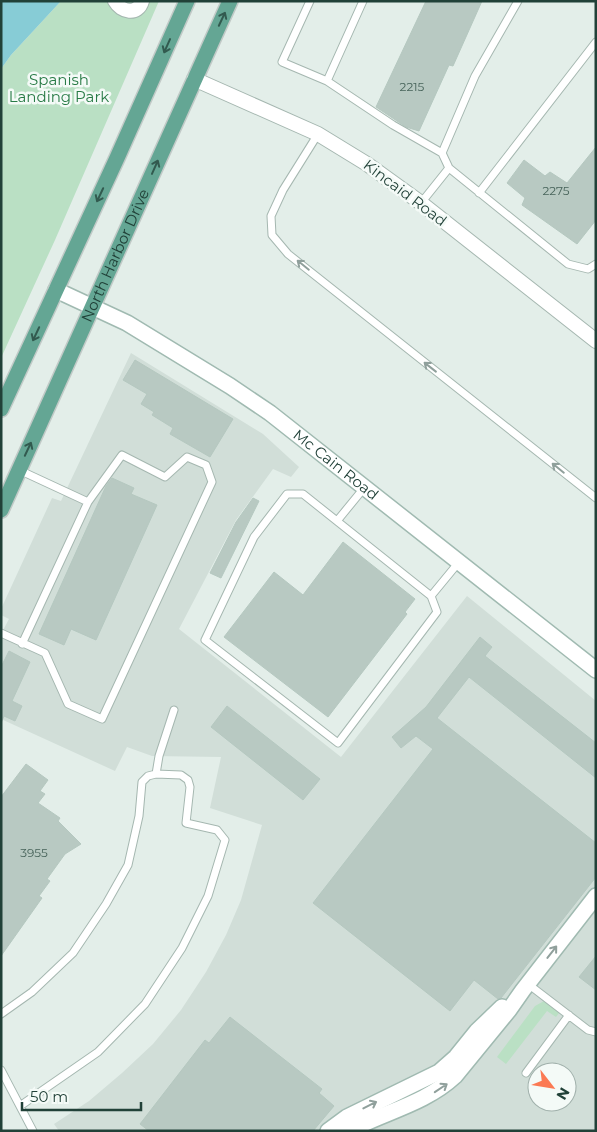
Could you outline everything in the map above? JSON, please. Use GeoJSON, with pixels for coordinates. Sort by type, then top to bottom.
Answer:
{"type":"FeatureCollection","features":[{"type":"Feature","properties":{"kind":"main road"},"geometry":{"type":"LineString","coordinates":[[1,409],[187,1]]}},
{"type":"Feature","properties":{"kind":"main road","name":"North Harbor Drive"},"geometry":{"type":"LineString","coordinates":[[1,510],[230,1]]}},
{"type":"Feature","properties":{"kind":"street"},"geometry":{"type":"LineString","coordinates":[[115,1],[117,5],[126,11],[135,10],[141,6],[142,1]]}},
{"type":"Feature","properties":{"kind":"street","name":"Kincaid Road"},"geometry":{"type":"LineString","coordinates":[[194,79],[318,134],[368,164],[594,336]]}},
{"type":"Feature","properties":{"kind":"street","name":"Mc Cain Road"},"geometry":{"type":"LineString","coordinates":[[56,290],[127,323],[230,386],[270,414],[596,670]]}},
{"type":"Feature","properties":{"kind":"street"},"geometry":{"type":"LineString","coordinates":[[349,1131],[378,1116],[421,1100],[447,1084],[510,1010],[525,987],[596,896]]}},
{"type":"Feature","properties":{"kind":"street"},"geometry":{"type":"LineString","coordinates":[[328,1131],[347,1117],[439,1072],[456,1057],[483,1025],[525,987]]}},
{"type":"Feature","properties":{"kind":"lane"},"geometry":{"type":"LineString","coordinates":[[310,1],[282,62],[327,81],[394,126],[442,153],[449,168],[568,264],[588,269],[596,264]]}},
{"type":"Feature","properties":{"kind":"lane"},"geometry":{"type":"LineString","coordinates":[[327,81],[363,1]]}},
{"type":"Feature","properties":{"kind":"lane"},"geometry":{"type":"LineString","coordinates":[[442,153],[475,76],[518,1]]}},
{"type":"Feature","properties":{"kind":"lane"},"geometry":{"type":"LineString","coordinates":[[479,193],[596,42]]}},
{"type":"Feature","properties":{"kind":"lane"},"geometry":{"type":"LineString","coordinates":[[318,134],[283,190],[271,216],[272,235],[295,259],[596,498]]}},
{"type":"Feature","properties":{"kind":"lane"},"geometry":{"type":"LineString","coordinates":[[421,203],[449,168]]}},
{"type":"Feature","properties":{"kind":"lane"},"geometry":{"type":"LineString","coordinates":[[1,633],[22,644],[45,653],[68,704],[102,719],[212,482],[206,465],[187,457],[165,477],[122,455],[88,502],[22,644]]}},
{"type":"Feature","properties":{"kind":"lane"},"geometry":{"type":"LineString","coordinates":[[19,470],[88,502]]}},
{"type":"Feature","properties":{"kind":"lane"},"geometry":{"type":"LineString","coordinates":[[337,521],[364,488]]}},
{"type":"Feature","properties":{"kind":"lane"},"geometry":{"type":"LineString","coordinates":[[287,494],[303,494],[337,521],[432,596],[437,612],[338,743],[204,640],[254,537],[287,494]]}},
{"type":"Feature","properties":{"kind":"lane"},"geometry":{"type":"LineString","coordinates":[[432,596],[459,562]]}},
{"type":"Feature","properties":{"kind":"lane"},"geometry":{"type":"LineString","coordinates":[[156,774],[159,756],[174,710]]}},
{"type":"Feature","properties":{"kind":"lane"},"geometry":{"type":"LineString","coordinates":[[1,1014],[32,992],[73,954],[106,904],[128,865],[139,816],[142,782],[148,776],[156,774],[181,776],[188,780],[190,788],[186,823],[217,830],[225,840],[208,896],[182,948],[145,1004],[98,1052],[20,1106]]}},
{"type":"Feature","properties":{"kind":"lane"},"geometry":{"type":"LineString","coordinates":[[525,987],[569,1015],[588,1030],[596,1032]]}},
{"type":"Feature","properties":{"kind":"lane"},"geometry":{"type":"LineString","coordinates":[[526,1073],[569,1015]]}},
{"type":"Feature","properties":{"kind":"lane"},"geometry":{"type":"LineString","coordinates":[[1,1070],[33,1131]]}},
{"type":"Feature","properties":{"kind":"shaded area"},"geometry":{"type":"Polygon","coordinates":[[[131,353],[263,434],[299,467],[291,477],[273,469],[236,520],[179,629],[341,757],[467,596],[596,701],[596,1131],[59,1131],[54,1124],[89,1101],[122,1073],[153,1044],[181,1010],[206,972],[226,935],[241,900],[262,825],[210,808],[221,757],[152,756],[127,747],[115,771],[1,719],[1,634],[9,619],[1,615],[1,609],[52,498],[61,501],[131,353]]]}},
{"type":"Feature","properties":{"kind":"green space","name":"Spanish Landing Park"},"geometry":{"type":"Polygon","coordinates":[[[61,1],[159,1],[55,240],[1,358],[1,69],[11,55],[61,1]]]}},
{"type":"Feature","properties":{"kind":"green space"},"geometry":{"type":"Polygon","coordinates":[[[544,1001],[559,1013],[556,1017],[547,1011],[506,1064],[497,1057],[535,1006],[544,1001]]]}},
{"type":"Feature","properties":{"kind":"water"},"geometry":{"type":"Polygon","coordinates":[[[1,1],[61,1],[11,55],[1,69],[1,1]]]}},
{"type":"Feature","properties":{"kind":"building"},"geometry":{"type":"Polygon","coordinates":[[[426,1],[482,1],[453,66],[449,65],[419,131],[406,127],[376,107],[426,1]]]}},
{"type":"Feature","properties":{"kind":"building"},"geometry":{"type":"Polygon","coordinates":[[[596,147],[596,220],[577,244],[522,205],[525,198],[507,183],[524,160],[545,176],[550,172],[567,183],[596,147]]]}},
{"type":"Feature","properties":{"kind":"building"},"geometry":{"type":"Polygon","coordinates":[[[135,360],[233,419],[210,457],[170,434],[173,428],[152,415],[154,412],[141,404],[147,394],[123,380],[135,360]]]}},
{"type":"Feature","properties":{"kind":"building"},"geometry":{"type":"Polygon","coordinates":[[[112,478],[134,488],[131,494],[157,505],[96,640],[71,629],[64,645],[39,634],[106,486],[112,478]]]}},
{"type":"Feature","properties":{"kind":"building"},"geometry":{"type":"Polygon","coordinates":[[[253,498],[259,501],[221,578],[210,573],[236,522],[253,498]]]}},
{"type":"Feature","properties":{"kind":"building"},"geometry":{"type":"Polygon","coordinates":[[[343,542],[415,599],[405,612],[407,614],[328,717],[224,637],[274,572],[303,595],[343,542]]]}},
{"type":"Feature","properties":{"kind":"building"},"geometry":{"type":"Polygon","coordinates":[[[480,637],[492,647],[485,656],[596,743],[596,778],[469,677],[437,718],[596,843],[596,877],[501,998],[498,999],[474,980],[450,1011],[313,903],[433,749],[416,736],[401,748],[392,737],[426,707],[480,637]]]}},
{"type":"Feature","properties":{"kind":"building"},"geometry":{"type":"Polygon","coordinates":[[[9,651],[30,662],[12,701],[22,706],[15,721],[4,716],[1,723],[1,667],[9,651]]]}},
{"type":"Feature","properties":{"kind":"building"},"geometry":{"type":"Polygon","coordinates":[[[227,706],[320,779],[303,800],[211,727],[227,706]]]}},
{"type":"Feature","properties":{"kind":"building"},"geometry":{"type":"Polygon","coordinates":[[[26,764],[48,780],[40,791],[45,794],[38,803],[60,818],[58,821],[81,844],[65,854],[47,879],[50,881],[39,896],[42,898],[1,956],[1,797],[26,764]]]}},
{"type":"Feature","properties":{"kind":"building"},"geometry":{"type":"Polygon","coordinates":[[[596,956],[596,990],[579,977],[596,956]]]}},
{"type":"Feature","properties":{"kind":"building"},"geometry":{"type":"Polygon","coordinates":[[[230,1017],[322,1089],[319,1093],[334,1106],[313,1131],[149,1131],[140,1124],[205,1040],[209,1043],[230,1017]]]}}]}
